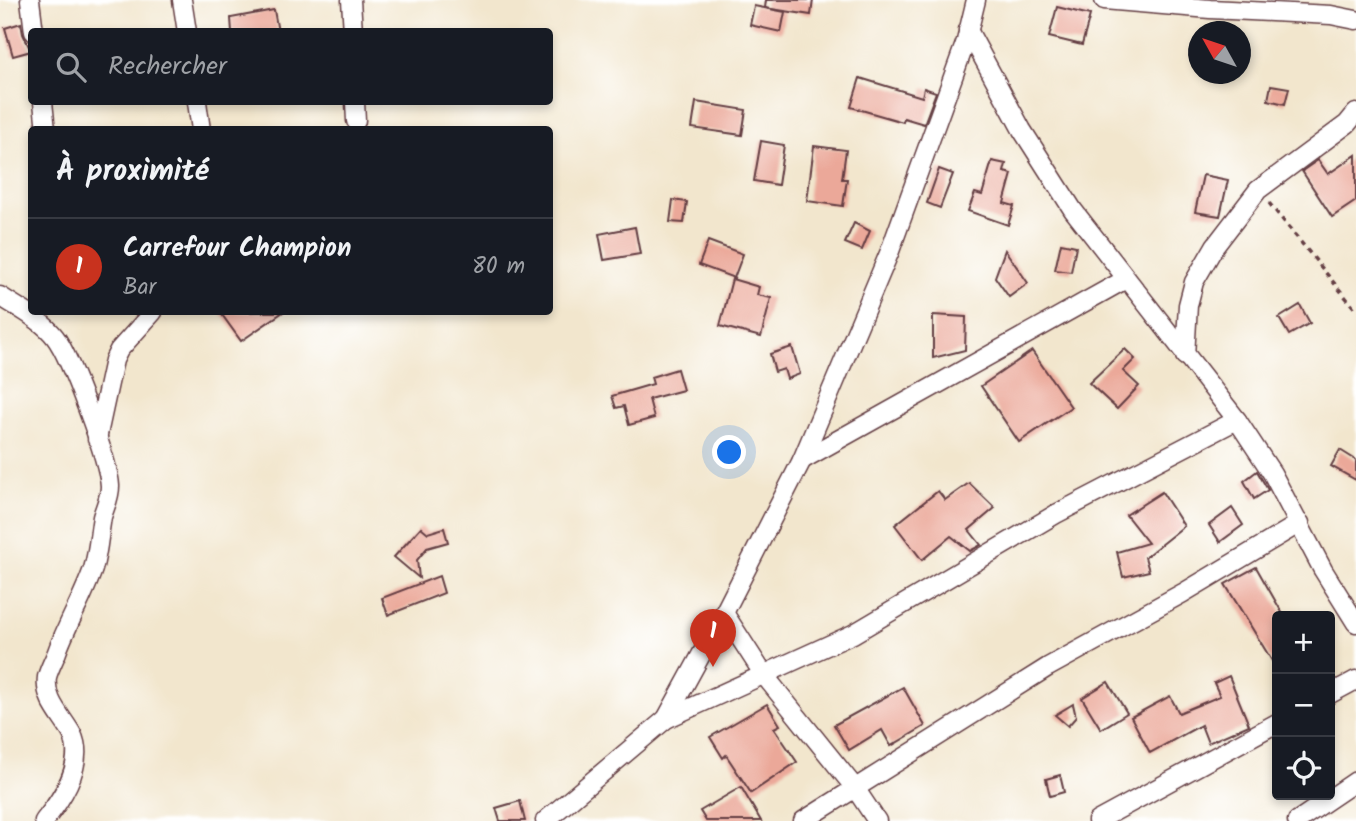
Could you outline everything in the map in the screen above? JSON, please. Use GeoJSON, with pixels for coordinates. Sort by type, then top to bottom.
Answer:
{"type":"FeatureCollection","features":[{"type":"Feature","properties":{"kind":"street"},"geometry":{"type":"LineString","coordinates":[[30,0],[34,28]]}},
{"type":"Feature","properties":{"kind":"street"},"geometry":{"type":"LineString","coordinates":[[182,0],[186,28]]}},
{"type":"Feature","properties":{"kind":"street"},"geometry":{"type":"LineString","coordinates":[[351,0],[352,28]]}},
{"type":"Feature","properties":{"kind":"street"},"geometry":{"type":"LineString","coordinates":[[666,719],[724,614],[802,460],[890,251],[968,30],[976,0]]}},
{"type":"Feature","properties":{"kind":"street"},"geometry":{"type":"LineString","coordinates":[[1104,0],[1331,15],[1356,20]]}},
{"type":"Feature","properties":{"kind":"street"},"geometry":{"type":"LineString","coordinates":[[968,30],[1022,130],[1073,210],[1237,420],[1272,473],[1323,570],[1356,623]]}},
{"type":"Feature","properties":{"kind":"street"},"geometry":{"type":"LineString","coordinates":[[43,105],[46,126]]}},
{"type":"Feature","properties":{"kind":"street"},"geometry":{"type":"LineString","coordinates":[[197,105],[200,126]]}},
{"type":"Feature","properties":{"kind":"street"},"geometry":{"type":"LineString","coordinates":[[355,105],[356,121]]}},
{"type":"Feature","properties":{"kind":"street"},"geometry":{"type":"LineString","coordinates":[[1185,356],[1188,305],[1194,282],[1215,246],[1258,190],[1347,124],[1356,113]]}},
{"type":"Feature","properties":{"kind":"street"},"geometry":{"type":"LineString","coordinates":[[802,460],[1126,279]]}},
{"type":"Feature","properties":{"kind":"street"},"geometry":{"type":"LineString","coordinates":[[0,296],[28,315]]}},
{"type":"Feature","properties":{"kind":"street"},"geometry":{"type":"LineString","coordinates":[[28,315],[56,337],[76,381],[110,484],[93,568],[47,676],[47,690],[51,702],[73,737],[74,765],[67,787],[44,821]]}},
{"type":"Feature","properties":{"kind":"street"},"geometry":{"type":"LineString","coordinates":[[97,439],[114,360],[119,350],[150,315]]}},
{"type":"Feature","properties":{"kind":"street"},"geometry":{"type":"LineString","coordinates":[[545,821],[666,719],[853,634],[1056,514],[1237,420]]}},
{"type":"Feature","properties":{"kind":"street"},"geometry":{"type":"LineString","coordinates":[[803,821],[1048,667],[1183,593],[1300,523]]}},
{"type":"Feature","properties":{"kind":"street"},"geometry":{"type":"LineString","coordinates":[[724,614],[764,675],[855,788],[877,821]]}},
{"type":"Feature","properties":{"kind":"street"},"geometry":{"type":"LineString","coordinates":[[1335,691],[1356,680]]}},
{"type":"Feature","properties":{"kind":"street"},"geometry":{"type":"LineString","coordinates":[[1097,821],[1272,726]]}},
{"type":"Feature","properties":{"kind":"street"},"geometry":{"type":"LineString","coordinates":[[1297,821],[1356,781]]}},
{"type":"Feature","properties":{"kind":"path"},"geometry":{"type":"LineString","coordinates":[[1258,190],[1356,310]]}},
{"type":"Feature","properties":{"kind":"building"},"geometry":{"type":"Polygon","coordinates":[[[766,0],[813,0],[811,15],[765,8],[766,0]]]}},
{"type":"Feature","properties":{"kind":"building"},"geometry":{"type":"Polygon","coordinates":[[[754,6],[785,12],[781,32],[750,25],[754,6]]]}},
{"type":"Feature","properties":{"kind":"building"},"geometry":{"type":"Polygon","coordinates":[[[1057,7],[1090,15],[1082,45],[1049,37],[1057,7]]]}},
{"type":"Feature","properties":{"kind":"building"},"geometry":{"type":"Polygon","coordinates":[[[274,10],[277,28],[232,28],[231,18],[274,10]]]}},
{"type":"Feature","properties":{"kind":"building"},"geometry":{"type":"Polygon","coordinates":[[[21,23],[28,52],[13,56],[5,28],[21,23]]]}},
{"type":"Feature","properties":{"kind":"building"},"geometry":{"type":"Polygon","coordinates":[[[860,78],[922,97],[924,88],[936,92],[924,124],[904,118],[903,122],[851,107],[860,78]]]}},
{"type":"Feature","properties":{"kind":"building"},"geometry":{"type":"Polygon","coordinates":[[[1271,85],[1289,88],[1285,104],[1268,100],[1271,85]]]}},
{"type":"Feature","properties":{"kind":"building"},"geometry":{"type":"Polygon","coordinates":[[[696,102],[746,110],[742,135],[692,128],[696,102]]]}},
{"type":"Feature","properties":{"kind":"building"},"geometry":{"type":"Polygon","coordinates":[[[761,141],[784,145],[778,185],[754,181],[761,141]]]}},
{"type":"Feature","properties":{"kind":"building"},"geometry":{"type":"Polygon","coordinates":[[[814,146],[846,150],[842,179],[847,179],[843,206],[807,201],[814,146]]]}},
{"type":"Feature","properties":{"kind":"building"},"geometry":{"type":"Polygon","coordinates":[[[1356,155],[1356,201],[1332,217],[1302,171],[1318,160],[1328,174],[1356,155]]]}},
{"type":"Feature","properties":{"kind":"building"},"geometry":{"type":"Polygon","coordinates":[[[992,161],[1006,164],[1004,172],[1012,174],[1004,203],[1014,206],[1008,225],[968,211],[975,193],[982,195],[992,161]]]}},
{"type":"Feature","properties":{"kind":"building"},"geometry":{"type":"Polygon","coordinates":[[[939,169],[953,174],[940,208],[927,203],[939,169]]]}},
{"type":"Feature","properties":{"kind":"building"},"geometry":{"type":"Polygon","coordinates":[[[1203,175],[1228,180],[1220,216],[1195,212],[1203,175]]]}},
{"type":"Feature","properties":{"kind":"building"},"geometry":{"type":"Polygon","coordinates":[[[673,200],[687,202],[684,223],[670,222],[673,200]]]}},
{"type":"Feature","properties":{"kind":"building"},"geometry":{"type":"Polygon","coordinates":[[[854,223],[870,231],[862,250],[845,243],[854,223]]]}},
{"type":"Feature","properties":{"kind":"building"},"geometry":{"type":"Polygon","coordinates":[[[635,227],[640,254],[604,260],[599,234],[635,227]]]}},
{"type":"Feature","properties":{"kind":"building"},"geometry":{"type":"Polygon","coordinates":[[[708,241],[743,254],[734,278],[699,265],[708,241]]]}},
{"type":"Feature","properties":{"kind":"building"},"geometry":{"type":"Polygon","coordinates":[[[1061,243],[1076,246],[1071,272],[1055,270],[1061,243]]]}},
{"type":"Feature","properties":{"kind":"building"},"geometry":{"type":"Polygon","coordinates":[[[1005,250],[1028,283],[1009,297],[995,277],[1005,250]]]}},
{"type":"Feature","properties":{"kind":"building"},"geometry":{"type":"Polygon","coordinates":[[[732,279],[759,287],[757,295],[771,298],[761,337],[720,326],[732,279]]]}},
{"type":"Feature","properties":{"kind":"building"},"geometry":{"type":"Polygon","coordinates":[[[1300,305],[1310,323],[1289,335],[1279,318],[1300,305]]]}},
{"type":"Feature","properties":{"kind":"building"},"geometry":{"type":"Polygon","coordinates":[[[222,315],[279,315],[241,341],[222,315]]]}},
{"type":"Feature","properties":{"kind":"building"},"geometry":{"type":"Polygon","coordinates":[[[933,315],[966,317],[965,350],[933,358],[933,315]]]}},
{"type":"Feature","properties":{"kind":"building"},"geometry":{"type":"Polygon","coordinates":[[[792,347],[800,374],[787,379],[784,369],[775,372],[770,354],[792,347]]]}},
{"type":"Feature","properties":{"kind":"building"},"geometry":{"type":"Polygon","coordinates":[[[1125,349],[1135,359],[1123,371],[1139,386],[1117,409],[1089,383],[1125,349]]]}},
{"type":"Feature","properties":{"kind":"building"},"geometry":{"type":"Polygon","coordinates":[[[1032,351],[1071,407],[1019,442],[981,386],[1032,351]]]}},
{"type":"Feature","properties":{"kind":"building"},"geometry":{"type":"Polygon","coordinates":[[[677,369],[683,390],[649,399],[654,418],[629,425],[624,406],[616,408],[612,396],[653,384],[651,377],[677,369]]]}},
{"type":"Feature","properties":{"kind":"building"},"geometry":{"type":"Polygon","coordinates":[[[1340,450],[1356,460],[1356,480],[1331,466],[1340,450]]]}},
{"type":"Feature","properties":{"kind":"building"},"geometry":{"type":"Polygon","coordinates":[[[1257,471],[1268,490],[1254,499],[1244,481],[1257,471]]]}},
{"type":"Feature","properties":{"kind":"building"},"geometry":{"type":"Polygon","coordinates":[[[969,483],[995,508],[969,530],[981,545],[970,551],[951,536],[922,560],[895,525],[938,491],[945,500],[969,483]]]}},
{"type":"Feature","properties":{"kind":"building"},"geometry":{"type":"Polygon","coordinates":[[[1162,492],[1184,526],[1145,557],[1149,571],[1123,577],[1117,552],[1148,543],[1126,515],[1162,492]]]}},
{"type":"Feature","properties":{"kind":"building"},"geometry":{"type":"Polygon","coordinates":[[[1232,508],[1243,525],[1220,542],[1209,525],[1232,508]]]}},
{"type":"Feature","properties":{"kind":"building"},"geometry":{"type":"Polygon","coordinates":[[[421,527],[428,533],[444,528],[448,542],[427,548],[417,560],[419,578],[394,557],[421,527]]]}},
{"type":"Feature","properties":{"kind":"building"},"geometry":{"type":"Polygon","coordinates":[[[1256,567],[1281,611],[1272,611],[1272,661],[1225,584],[1256,567]]]}},
{"type":"Feature","properties":{"kind":"building"},"geometry":{"type":"Polygon","coordinates":[[[439,576],[444,593],[388,615],[382,598],[439,576]]]}},
{"type":"Feature","properties":{"kind":"building"},"geometry":{"type":"Polygon","coordinates":[[[1229,676],[1249,725],[1208,743],[1201,725],[1150,753],[1131,717],[1170,696],[1179,713],[1220,696],[1214,683],[1229,676]]]}},
{"type":"Feature","properties":{"kind":"building"},"geometry":{"type":"Polygon","coordinates":[[[1108,682],[1127,713],[1101,729],[1082,698],[1108,682]]]}},
{"type":"Feature","properties":{"kind":"building"},"geometry":{"type":"Polygon","coordinates":[[[903,687],[925,726],[891,746],[882,730],[849,750],[834,725],[903,687]]]}},
{"type":"Feature","properties":{"kind":"building"},"geometry":{"type":"Polygon","coordinates":[[[767,704],[780,725],[774,728],[797,762],[751,793],[726,755],[723,758],[710,737],[767,704]]]}},
{"type":"Feature","properties":{"kind":"building"},"geometry":{"type":"Polygon","coordinates":[[[1073,704],[1076,717],[1068,726],[1055,715],[1073,704]]]}},
{"type":"Feature","properties":{"kind":"building"},"geometry":{"type":"Polygon","coordinates":[[[1060,775],[1064,792],[1050,796],[1046,779],[1060,775]]]}},
{"type":"Feature","properties":{"kind":"building"},"geometry":{"type":"Polygon","coordinates":[[[741,787],[761,821],[706,821],[700,811],[741,787]]]}},
{"type":"Feature","properties":{"kind":"building"},"geometry":{"type":"Polygon","coordinates":[[[520,801],[525,821],[500,821],[496,808],[520,801]]]}},
{"type":"Feature","properties":{"kind":"place","name":"Carrefour Champion"},"geometry":{"type":"Point","coordinates":[713,667]}}]}
